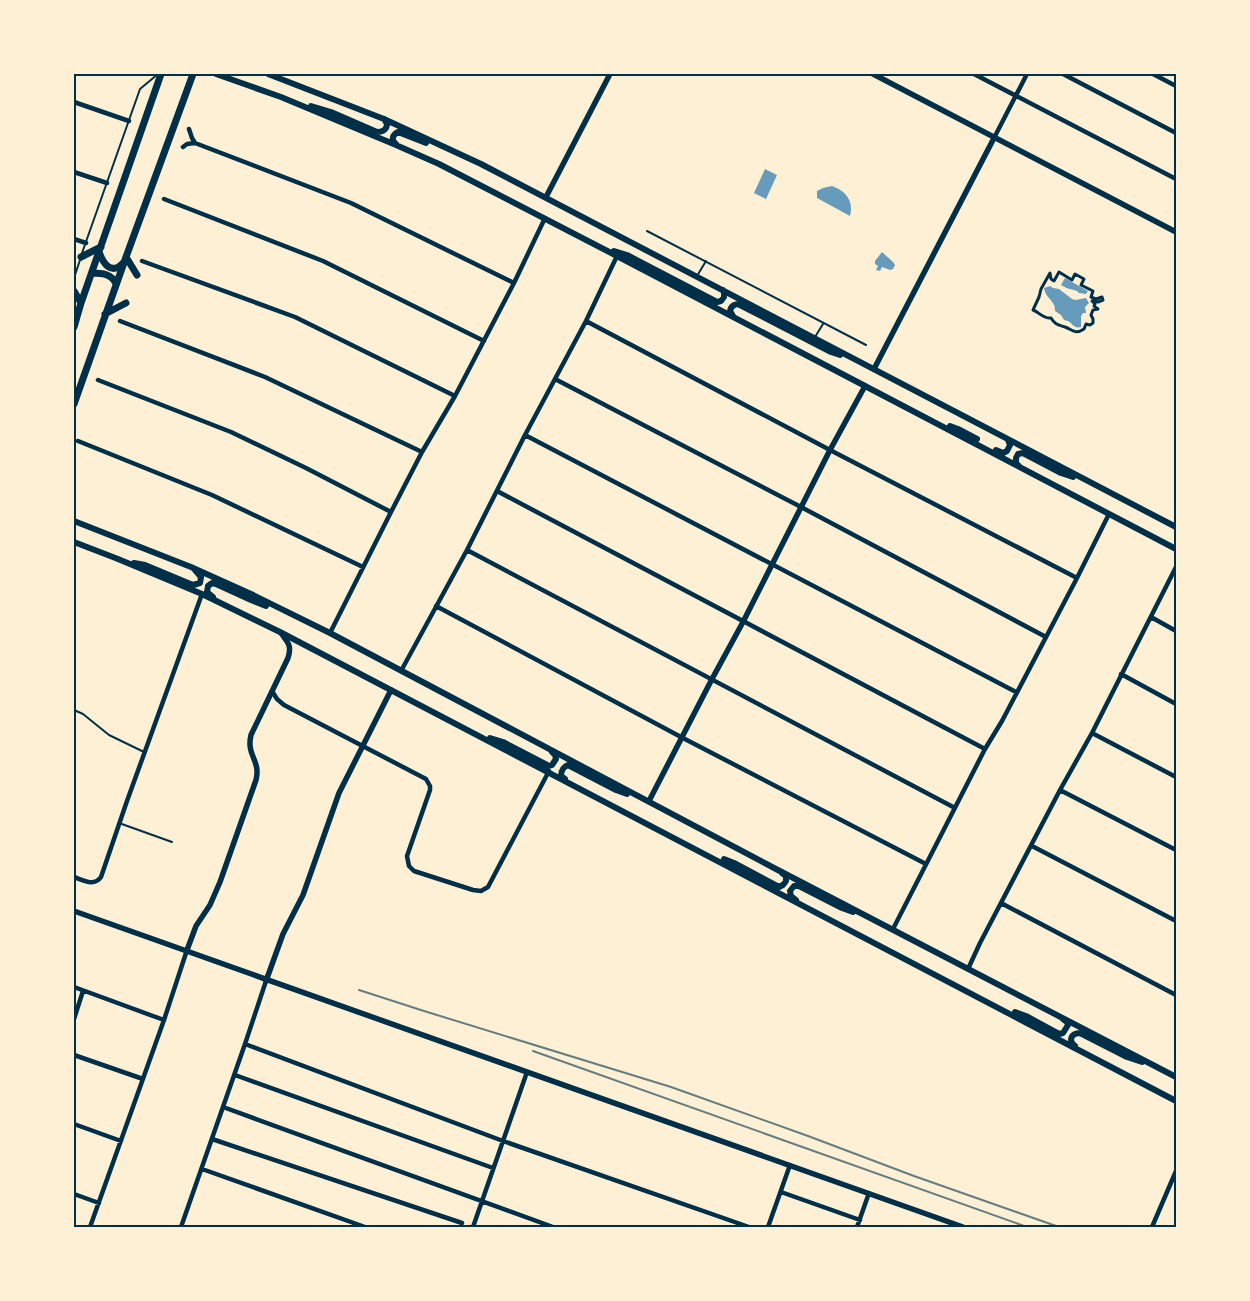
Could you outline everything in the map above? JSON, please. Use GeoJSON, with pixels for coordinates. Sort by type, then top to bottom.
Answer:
{"type":"FeatureCollection","features":[{"type":"Feature","properties":{"kind":"main road"},"geometry":{"type":"LineString","coordinates":[[74,327],[159,74]]}},
{"type":"Feature","properties":{"kind":"main road"},"geometry":{"type":"LineString","coordinates":[[74,404],[193,74]]}},
{"type":"Feature","properties":{"kind":"main road"},"geometry":{"type":"LineString","coordinates":[[216,74],[281,98],[438,164],[599,246],[1176,549]]}},
{"type":"Feature","properties":{"kind":"main road"},"geometry":{"type":"LineString","coordinates":[[268,74],[384,120],[480,164],[1176,528]]}},
{"type":"Feature","properties":{"kind":"main road"},"geometry":{"type":"LineString","coordinates":[[281,98],[331,112],[377,132],[382,132],[386,128],[387,124],[384,120]]}},
{"type":"Feature","properties":{"kind":"main road"},"geometry":{"type":"LineString","coordinates":[[396,145],[393,136],[396,133],[400,133],[480,164]]}},
{"type":"Feature","properties":{"kind":"main road"},"geometry":{"type":"LineString","coordinates":[[599,246],[627,255],[716,302],[722,301],[724,297],[721,289]]}},
{"type":"Feature","properties":{"kind":"main road"},"geometry":{"type":"LineString","coordinates":[[81,257],[100,250]]}},
{"type":"Feature","properties":{"kind":"main road"},"geometry":{"type":"LineString","coordinates":[[100,250],[106,266],[119,268],[125,260]]}},
{"type":"Feature","properties":{"kind":"main road"},"geometry":{"type":"LineString","coordinates":[[125,260],[137,275]]}},
{"type":"Feature","properties":{"kind":"main road"},"geometry":{"type":"LineString","coordinates":[[92,273],[104,273],[114,280],[116,284]]}},
{"type":"Feature","properties":{"kind":"main road"},"geometry":{"type":"LineString","coordinates":[[74,291],[81,303]]}},
{"type":"Feature","properties":{"kind":"main road"},"geometry":{"type":"LineString","coordinates":[[106,314],[126,303]]}},
{"type":"Feature","properties":{"kind":"main road"},"geometry":{"type":"LineString","coordinates":[[733,316],[730,311],[731,307],[735,304],[740,305],[830,352],[858,360]]}},
{"type":"Feature","properties":{"kind":"main road"},"geometry":{"type":"LineString","coordinates":[[936,423],[958,429],[1000,452],[1005,452],[1009,449],[1010,445],[1007,439]]}},
{"type":"Feature","properties":{"kind":"main road"},"geometry":{"type":"LineString","coordinates":[[1019,466],[1016,463],[1016,458],[1018,454],[1023,453],[1061,473],[1095,485]]}},
{"type":"Feature","properties":{"kind":"main road"},"geometry":{"type":"LineString","coordinates":[[74,521],[191,567],[330,633],[776,869],[1176,1076]]}},
{"type":"Feature","properties":{"kind":"main road"},"geometry":{"type":"LineString","coordinates":[[74,542],[202,594],[280,632],[1176,1101]]}},
{"type":"Feature","properties":{"kind":"main road"},"geometry":{"type":"LineString","coordinates":[[118,559],[145,565],[196,585],[200,583],[201,577],[191,567]]}},
{"type":"Feature","properties":{"kind":"main road"},"geometry":{"type":"LineString","coordinates":[[217,601],[207,592],[208,586],[212,584],[294,615]]}},
{"type":"Feature","properties":{"kind":"main road"},"geometry":{"type":"LineString","coordinates":[[461,726],[503,742],[549,766],[554,763],[556,757],[547,748]]}},
{"type":"Feature","properties":{"kind":"main road"},"geometry":{"type":"LineString","coordinates":[[570,784],[561,776],[562,770],[568,765],[616,790],[647,800]]}},
{"type":"Feature","properties":{"kind":"main road"},"geometry":{"type":"LineString","coordinates":[[701,851],[734,863],[779,887],[785,884],[787,878],[776,869]]}},
{"type":"Feature","properties":{"kind":"main road"},"geometry":{"type":"LineString","coordinates":[[805,907],[791,896],[790,891],[794,886],[799,886],[842,908],[882,923]]}},
{"type":"Feature","properties":{"kind":"main road"},"geometry":{"type":"LineString","coordinates":[[986,1001],[1026,1016],[1059,1034],[1063,1033],[1068,1025],[1067,1022],[1058,1016]]}},
{"type":"Feature","properties":{"kind":"main road"},"geometry":{"type":"LineString","coordinates":[[1085,1053],[1072,1044],[1072,1037],[1077,1033],[1126,1057],[1160,1068]]}},
{"type":"Feature","properties":{"kind":"street"},"geometry":{"type":"LineString","coordinates":[[546,197],[610,74]]}},
{"type":"Feature","properties":{"kind":"street"},"geometry":{"type":"LineString","coordinates":[[873,74],[1176,232]]}},
{"type":"Feature","properties":{"kind":"street"},"geometry":{"type":"LineString","coordinates":[[974,74],[1176,179]]}},
{"type":"Feature","properties":{"kind":"street"},"geometry":{"type":"LineString","coordinates":[[874,369],[1027,74]]}},
{"type":"Feature","properties":{"kind":"street"},"geometry":{"type":"LineString","coordinates":[[1063,74],[1176,133]]}},
{"type":"Feature","properties":{"kind":"street"},"geometry":{"type":"LineString","coordinates":[[1153,74],[1176,86]]}},
{"type":"Feature","properties":{"kind":"street"},"geometry":{"type":"LineString","coordinates":[[74,102],[129,121]]}},
{"type":"Feature","properties":{"kind":"street"},"geometry":{"type":"LineString","coordinates":[[189,129],[195,143]]}},
{"type":"Feature","properties":{"kind":"street"},"geometry":{"type":"LineString","coordinates":[[183,147],[190,143],[195,143],[351,202],[514,283]]}},
{"type":"Feature","properties":{"kind":"street"},"geometry":{"type":"LineString","coordinates":[[74,172],[107,183]]}},
{"type":"Feature","properties":{"kind":"street"},"geometry":{"type":"LineString","coordinates":[[164,199],[323,261],[484,341]]}},
{"type":"Feature","properties":{"kind":"street"},"geometry":{"type":"LineString","coordinates":[[330,633],[422,452],[455,396],[484,341],[545,218]]}},
{"type":"Feature","properties":{"kind":"street"},"geometry":{"type":"LineString","coordinates":[[74,239],[86,243]]}},
{"type":"Feature","properties":{"kind":"street"},"geometry":{"type":"LineString","coordinates":[[400,671],[467,550],[525,435],[586,321],[617,256]]}},
{"type":"Feature","properties":{"kind":"street"},"geometry":{"type":"LineString","coordinates":[[142,261],[295,317],[455,396]]}},
{"type":"Feature","properties":{"kind":"street"},"geometry":{"type":"LineString","coordinates":[[1059,272],[1072,280],[1075,274],[1084,279],[1081,285],[1093,291],[1091,297],[1096,299],[1102,297],[1103,300],[1098,302],[1092,301],[1098,309],[1093,310],[1091,315],[1093,323],[1090,325],[1086,324],[1083,331],[1072,331],[1057,325],[1052,318],[1043,317],[1036,310],[1033,310],[1039,298],[1041,288],[1050,273],[1051,280],[1054,281],[1059,272]]}},
{"type":"Feature","properties":{"kind":"street"},"geometry":{"type":"LineString","coordinates":[[120,321],[265,377],[422,452]]}},
{"type":"Feature","properties":{"kind":"street"},"geometry":{"type":"LineString","coordinates":[[586,321],[1077,578]]}},
{"type":"Feature","properties":{"kind":"street"},"geometry":{"type":"LineString","coordinates":[[555,379],[1046,637]]}},
{"type":"Feature","properties":{"kind":"street"},"geometry":{"type":"LineString","coordinates":[[98,380],[230,432],[306,468],[391,512]]}},
{"type":"Feature","properties":{"kind":"street"},"geometry":{"type":"LineString","coordinates":[[647,800],[743,622],[830,450],[865,386]]}},
{"type":"Feature","properties":{"kind":"street"},"geometry":{"type":"LineString","coordinates":[[525,435],[1016,692]]}},
{"type":"Feature","properties":{"kind":"street"},"geometry":{"type":"LineString","coordinates":[[78,441],[212,495],[363,567]]}},
{"type":"Feature","properties":{"kind":"street"},"geometry":{"type":"LineString","coordinates":[[497,491],[985,749]]}},
{"type":"Feature","properties":{"kind":"street"},"geometry":{"type":"LineString","coordinates":[[893,929],[1109,514]]}},
{"type":"Feature","properties":{"kind":"street"},"geometry":{"type":"LineString","coordinates":[[467,550],[955,808]]}},
{"type":"Feature","properties":{"kind":"street"},"geometry":{"type":"LineString","coordinates":[[968,968],[1060,790],[1092,733],[1176,567]]}},
{"type":"Feature","properties":{"kind":"street"},"geometry":{"type":"LineString","coordinates":[[74,876],[90,882],[95,882],[101,877],[144,752],[202,594]]}},
{"type":"Feature","properties":{"kind":"street"},"geometry":{"type":"LineString","coordinates":[[436,606],[681,737],[926,864]]}},
{"type":"Feature","properties":{"kind":"street"},"geometry":{"type":"LineString","coordinates":[[1151,618],[1176,631]]}},
{"type":"Feature","properties":{"kind":"street"},"geometry":{"type":"LineString","coordinates":[[90,1227],[187,950],[196,926],[210,905],[220,882],[256,780],[258,770],[250,749],[251,735],[291,650],[280,632]]}},
{"type":"Feature","properties":{"kind":"street"},"geometry":{"type":"LineString","coordinates":[[1121,674],[1176,704]]}},
{"type":"Feature","properties":{"kind":"street"},"geometry":{"type":"LineString","coordinates":[[181,1227],[283,934],[308,883],[339,794],[391,690]]}},
{"type":"Feature","properties":{"kind":"street"},"geometry":{"type":"LineString","coordinates":[[272,691],[282,703],[426,778],[430,790],[407,856],[409,866],[414,871],[477,891],[488,887],[552,765]]}},
{"type":"Feature","properties":{"kind":"street"},"geometry":{"type":"LineString","coordinates":[[1092,733],[1176,777]]}},
{"type":"Feature","properties":{"kind":"street"},"geometry":{"type":"LineString","coordinates":[[1060,790],[1176,850]]}},
{"type":"Feature","properties":{"kind":"street"},"geometry":{"type":"LineString","coordinates":[[1032,846],[1176,921]]}},
{"type":"Feature","properties":{"kind":"street"},"geometry":{"type":"LineString","coordinates":[[1001,903],[1176,995]]}},
{"type":"Feature","properties":{"kind":"street"},"geometry":{"type":"LineString","coordinates":[[74,911],[963,1227]]}},
{"type":"Feature","properties":{"kind":"street"},"geometry":{"type":"LineString","coordinates":[[74,987],[164,1020]]}},
{"type":"Feature","properties":{"kind":"street"},"geometry":{"type":"LineString","coordinates":[[74,1019],[83,990]]}},
{"type":"Feature","properties":{"kind":"street"},"geometry":{"type":"LineString","coordinates":[[245,1044],[503,1141],[750,1227]]}},
{"type":"Feature","properties":{"kind":"street"},"geometry":{"type":"LineString","coordinates":[[74,1055],[143,1080]]}},
{"type":"Feature","properties":{"kind":"street"},"geometry":{"type":"LineString","coordinates":[[473,1227],[527,1072]]}},
{"type":"Feature","properties":{"kind":"street"},"geometry":{"type":"LineString","coordinates":[[235,1074],[494,1168]]}},
{"type":"Feature","properties":{"kind":"street"},"geometry":{"type":"LineString","coordinates":[[223,1107],[553,1227]]}},
{"type":"Feature","properties":{"kind":"street"},"geometry":{"type":"LineString","coordinates":[[74,1124],[121,1141]]}},
{"type":"Feature","properties":{"kind":"street"},"geometry":{"type":"LineString","coordinates":[[212,1139],[462,1223]]}},
{"type":"Feature","properties":{"kind":"street"},"geometry":{"type":"LineString","coordinates":[[768,1227],[790,1165]]}},
{"type":"Feature","properties":{"kind":"street"},"geometry":{"type":"LineString","coordinates":[[202,1169],[365,1227]]}},
{"type":"Feature","properties":{"kind":"street"},"geometry":{"type":"LineString","coordinates":[[1152,1227],[1176,1171]]}},
{"type":"Feature","properties":{"kind":"street"},"geometry":{"type":"LineString","coordinates":[[781,1192],[860,1220]]}},
{"type":"Feature","properties":{"kind":"street"},"geometry":{"type":"LineString","coordinates":[[857,1227],[869,1193]]}},
{"type":"Feature","properties":{"kind":"street"},"geometry":{"type":"LineString","coordinates":[[74,1194],[99,1203]]}},
{"type":"Feature","properties":{"kind":"lane"},"geometry":{"type":"LineString","coordinates":[[74,278],[140,89],[159,74]]}},
{"type":"Feature","properties":{"kind":"lane"},"geometry":{"type":"LineString","coordinates":[[647,231],[866,345]]}},
{"type":"Feature","properties":{"kind":"lane"},"geometry":{"type":"LineString","coordinates":[[697,276],[706,261]]}},
{"type":"Feature","properties":{"kind":"lane"},"geometry":{"type":"LineString","coordinates":[[814,338],[823,324]]}},
{"type":"Feature","properties":{"kind":"lane"},"geometry":{"type":"LineString","coordinates":[[74,710],[83,714],[109,735],[144,752]]}},
{"type":"Feature","properties":{"kind":"lane"},"geometry":{"type":"LineString","coordinates":[[119,823],[172,842]]}},
{"type":"Feature","properties":{"kind":"water"},"geometry":{"type":"Polygon","coordinates":[[[765,169],[777,175],[766,199],[754,193],[765,169]]]}},
{"type":"Feature","properties":{"kind":"water"},"geometry":{"type":"Polygon","coordinates":[[[832,186],[848,197],[851,206],[850,216],[817,198],[817,191],[832,186]]]}},
{"type":"Feature","properties":{"kind":"water"},"geometry":{"type":"Polygon","coordinates":[[[882,252],[895,265],[893,269],[890,270],[882,267],[880,271],[876,270],[878,266],[875,264],[875,261],[882,252]]]}},
{"type":"Feature","properties":{"kind":"water"},"geometry":{"type":"Polygon","coordinates":[[[1065,278],[1088,291],[1086,294],[1079,293],[1061,285],[1065,278]]]}},
{"type":"Feature","properties":{"kind":"water"},"geometry":{"type":"Polygon","coordinates":[[[1050,286],[1059,289],[1072,299],[1086,298],[1089,303],[1085,307],[1086,313],[1083,313],[1081,316],[1081,327],[1075,327],[1055,311],[1054,305],[1044,288],[1050,286]]]}},
{"type":"Feature","properties":{"kind":"railway"},"geometry":{"type":"LineString","coordinates":[[359,990],[671,1087],[1059,1227]]}},
{"type":"Feature","properties":{"kind":"railway"},"geometry":{"type":"LineString","coordinates":[[533,1051],[1027,1227]]}}]}
